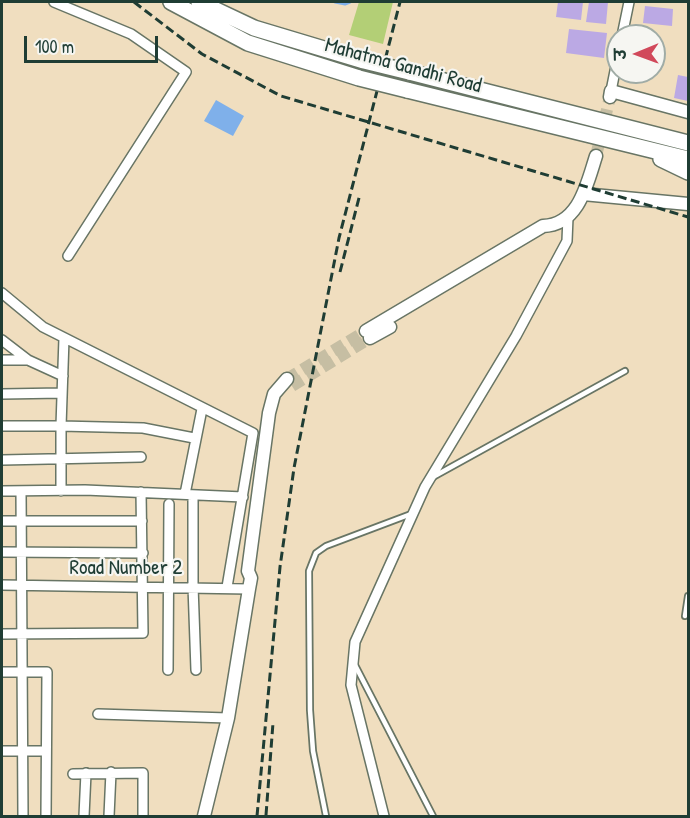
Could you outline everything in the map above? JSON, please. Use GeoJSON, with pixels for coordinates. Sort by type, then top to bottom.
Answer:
{"type":"FeatureCollection","features":[{"type":"Feature","properties":{"kind":"main road","name":"Mahatma Gandhi Road"},"geometry":{"type":"LineString","coordinates":[[171,2],[248,43],[359,78],[634,146]]}},
{"type":"Feature","properties":{"kind":"main road","name":"Mahatma Gandhi Road"},"geometry":{"type":"LineString","coordinates":[[199,2],[254,28],[364,61],[636,130]]}},
{"type":"Feature","properties":{"kind":"main road"},"geometry":{"type":"LineString","coordinates":[[636,130],[688,133]]}},
{"type":"Feature","properties":{"kind":"main road"},"geometry":{"type":"LineString","coordinates":[[636,130],[688,143]]}},
{"type":"Feature","properties":{"kind":"main road"},"geometry":{"type":"LineString","coordinates":[[634,146],[688,159]]}},
{"type":"Feature","properties":{"kind":"main road"},"geometry":{"type":"LineString","coordinates":[[634,146],[688,172]]}},
{"type":"Feature","properties":{"kind":"street"},"geometry":{"type":"LineString","coordinates":[[54,2],[131,34],[186,72],[68,256]]}},
{"type":"Feature","properties":{"kind":"street"},"geometry":{"type":"LineString","coordinates":[[624,24],[628,2]]}},
{"type":"Feature","properties":{"kind":"street"},"geometry":{"type":"LineString","coordinates":[[612,84],[610,94],[688,112]]}},
{"type":"Feature","properties":{"kind":"street"},"geometry":{"type":"LineString","coordinates":[[368,335],[547,233],[550,226],[568,217],[583,194],[596,156]]}},
{"type":"Feature","properties":{"kind":"street"},"geometry":{"type":"LineString","coordinates":[[583,194],[688,204]]}},
{"type":"Feature","properties":{"kind":"street"},"geometry":{"type":"LineString","coordinates":[[384,816],[351,685],[355,642],[430,479],[516,336],[567,241],[568,217]]}},
{"type":"Feature","properties":{"kind":"street"},"geometry":{"type":"LineString","coordinates":[[2,293],[43,327],[253,433],[228,587]]}},
{"type":"Feature","properties":{"kind":"street"},"geometry":{"type":"LineString","coordinates":[[61,490],[64,338]]}},
{"type":"Feature","properties":{"kind":"street"},"geometry":{"type":"LineString","coordinates":[[2,340],[28,360],[63,376]]}},
{"type":"Feature","properties":{"kind":"street"},"geometry":{"type":"LineString","coordinates":[[2,360],[28,360]]}},
{"type":"Feature","properties":{"kind":"street"},"geometry":{"type":"LineString","coordinates":[[204,816],[228,718],[250,584],[255,571],[278,403],[290,382]]}},
{"type":"Feature","properties":{"kind":"street"},"geometry":{"type":"LineString","coordinates":[[2,394],[62,393]]}},
{"type":"Feature","properties":{"kind":"street"},"geometry":{"type":"LineString","coordinates":[[196,670],[189,494],[194,438],[202,409]]}},
{"type":"Feature","properties":{"kind":"street"},"geometry":{"type":"LineString","coordinates":[[2,426],[143,428],[194,438]]}},
{"type":"Feature","properties":{"kind":"street"},"geometry":{"type":"LineString","coordinates":[[2,460],[141,457]]}},
{"type":"Feature","properties":{"kind":"street"},"geometry":{"type":"LineString","coordinates":[[2,491],[61,490],[243,496]]}},
{"type":"Feature","properties":{"kind":"street"},"geometry":{"type":"LineString","coordinates":[[21,491],[23,816]]}},
{"type":"Feature","properties":{"kind":"street"},"geometry":{"type":"LineString","coordinates":[[2,634],[143,633],[141,492]]}},
{"type":"Feature","properties":{"kind":"street"},"geometry":{"type":"LineString","coordinates":[[168,670],[169,504]]}},
{"type":"Feature","properties":{"kind":"street"},"geometry":{"type":"LineString","coordinates":[[2,521],[142,521]]}},
{"type":"Feature","properties":{"kind":"street"},"geometry":{"type":"LineString","coordinates":[[2,552],[143,554]]}},
{"type":"Feature","properties":{"kind":"street","name":"Road Number 2"},"geometry":{"type":"LineString","coordinates":[[2,585],[228,587],[250,584]]}},
{"type":"Feature","properties":{"kind":"street"},"geometry":{"type":"LineString","coordinates":[[2,672],[47,672],[46,816]]}},
{"type":"Feature","properties":{"kind":"street"},"geometry":{"type":"LineString","coordinates":[[98,714],[228,718]]}},
{"type":"Feature","properties":{"kind":"street"},"geometry":{"type":"LineString","coordinates":[[2,751],[46,751]]}},
{"type":"Feature","properties":{"kind":"street"},"geometry":{"type":"LineString","coordinates":[[109,816],[111,772]]}},
{"type":"Feature","properties":{"kind":"street"},"geometry":{"type":"LineString","coordinates":[[73,774],[111,772],[144,775],[143,816]]}},
{"type":"Feature","properties":{"kind":"street"},"geometry":{"type":"LineString","coordinates":[[84,816],[86,773]]}},
{"type":"Feature","properties":{"kind":"lane"},"geometry":{"type":"LineString","coordinates":[[430,479],[624,371]]}},
{"type":"Feature","properties":{"kind":"lane"},"geometry":{"type":"LineString","coordinates":[[326,816],[313,751],[310,710],[309,571],[311,561],[326,546],[414,513]]}},
{"type":"Feature","properties":{"kind":"lane"},"geometry":{"type":"LineString","coordinates":[[685,616],[688,596]]}},
{"type":"Feature","properties":{"kind":"lane"},"geometry":{"type":"LineString","coordinates":[[353,663],[434,816]]}},
{"type":"Feature","properties":{"kind":"green space"},"geometry":{"type":"Polygon","coordinates":[[[359,2],[393,2],[383,44],[349,35],[359,2]]]}},
{"type":"Feature","properties":{"kind":"water"},"geometry":{"type":"Polygon","coordinates":[[[216,100],[244,116],[233,136],[204,121],[216,100]]]}},
{"type":"Feature","properties":{"kind":"building"},"geometry":{"type":"Polygon","coordinates":[[[558,2],[583,2],[581,20],[556,17],[558,2]]]}},
{"type":"Feature","properties":{"kind":"building"},"geometry":{"type":"Polygon","coordinates":[[[589,2],[608,2],[606,24],[586,22],[589,2]]]}},
{"type":"Feature","properties":{"kind":"building"},"geometry":{"type":"Polygon","coordinates":[[[645,6],[673,9],[672,26],[643,23],[645,6]]]}},
{"type":"Feature","properties":{"kind":"building"},"geometry":{"type":"Polygon","coordinates":[[[569,29],[606,33],[604,58],[566,53],[569,29]]]}},
{"type":"Feature","properties":{"kind":"building"},"geometry":{"type":"Polygon","coordinates":[[[678,75],[688,77],[688,101],[674,98],[678,75]]]}},
{"type":"Feature","properties":{"kind":"waterway"},"geometry":{"type":"LineString","coordinates":[[335,2],[345,4],[350,2]]}},
{"type":"Feature","properties":{"kind":"tunnel"},"geometry":{"type":"LineString","coordinates":[[596,156],[610,97]]}},
{"type":"Feature","properties":{"kind":"tunnel"},"geometry":{"type":"LineString","coordinates":[[287,379],[366,331]]}},
{"type":"Feature","properties":{"kind":"tunnel"},"geometry":{"type":"LineString","coordinates":[[292,386],[370,338]]}},
{"type":"Feature","properties":{"kind":"railway"},"geometry":{"type":"LineString","coordinates":[[134,2],[202,54],[281,96],[688,217]]}},
{"type":"Feature","properties":{"kind":"railway"},"geometry":{"type":"LineString","coordinates":[[257,816],[280,567],[294,468],[339,238],[400,2]]}},
{"type":"Feature","properties":{"kind":"railway"},"geometry":{"type":"LineString","coordinates":[[340,272],[360,194]]}},
{"type":"Feature","properties":{"kind":"railway"},"geometry":{"type":"LineString","coordinates":[[266,815],[273,723]]}}]}
